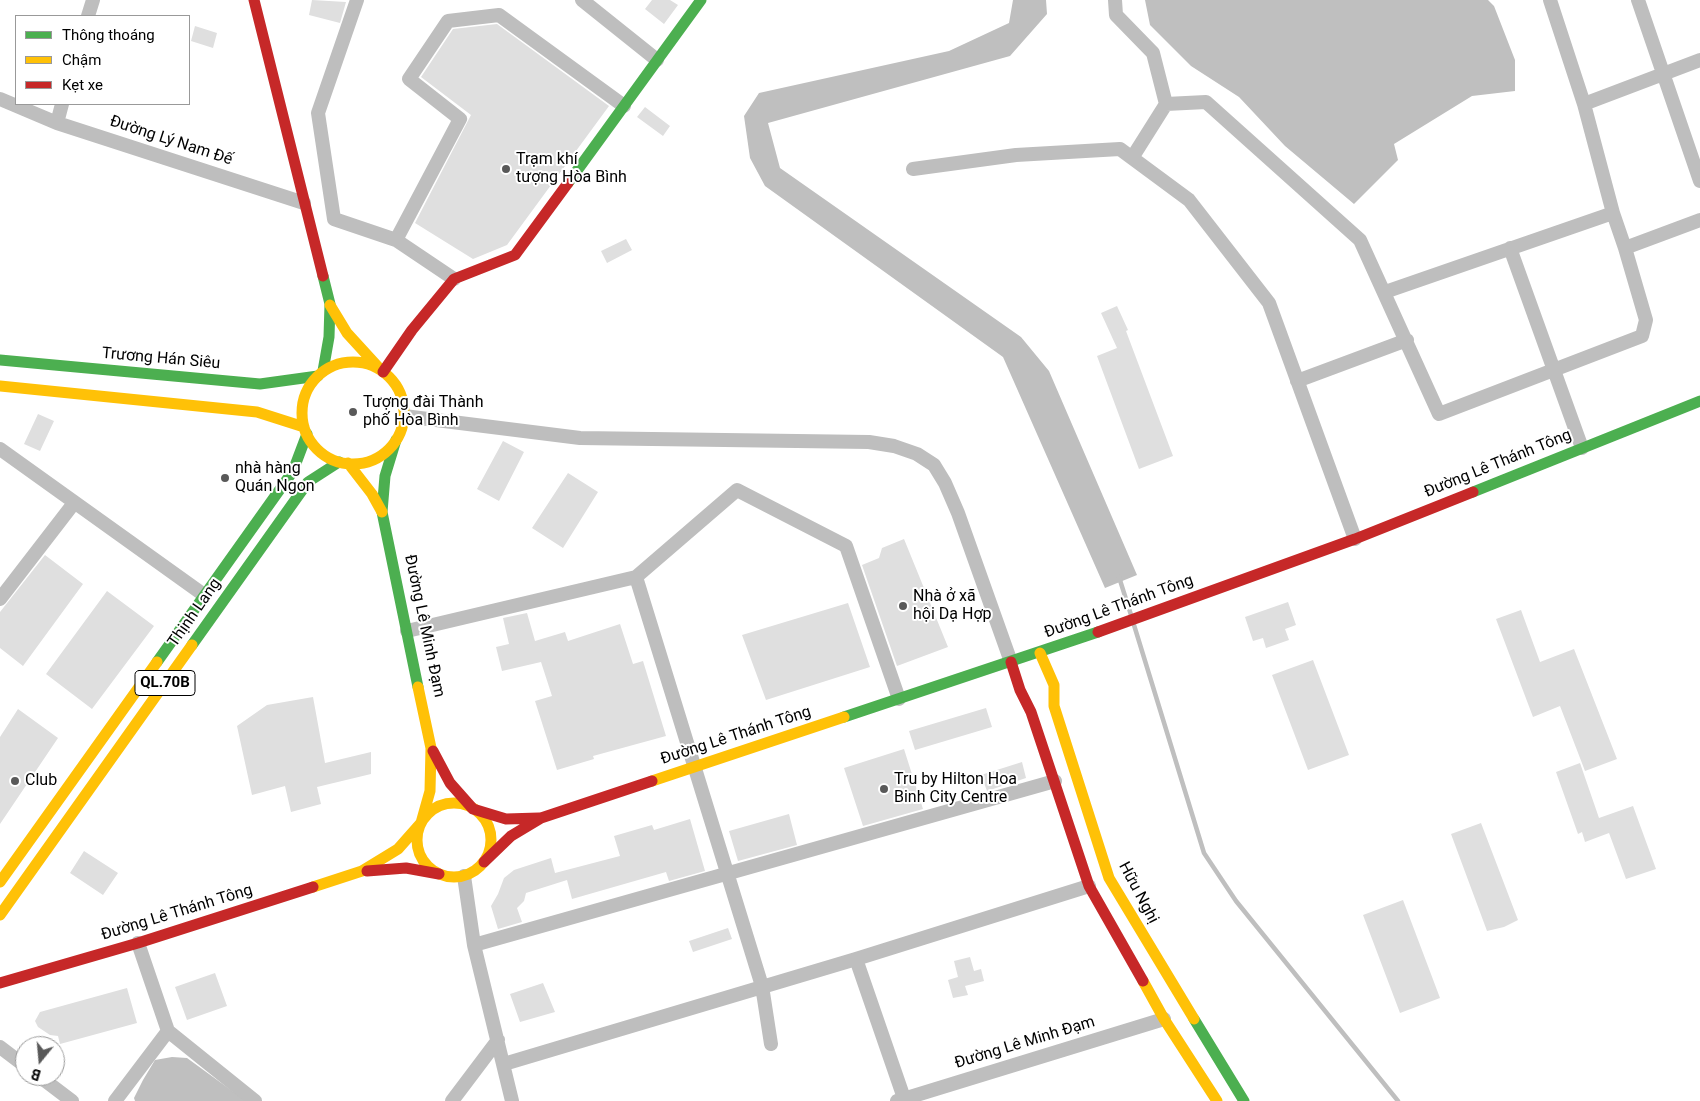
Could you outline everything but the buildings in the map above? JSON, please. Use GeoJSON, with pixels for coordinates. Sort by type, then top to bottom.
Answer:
{"type":"FeatureCollection","features":[{"type":"Feature","properties":{"kind":"main road"},"geometry":{"type":"LineString","coordinates":[[381,370],[454,280],[515,255],[701,0]]}},
{"type":"Feature","properties":{"kind":"main road"},"geometry":{"type":"LineString","coordinates":[[255,5],[330,304],[347,333],[381,370],[400,391],[404,416],[396,440],[387,451],[375,459],[362,463],[344,463],[320,452],[306,431],[302,413],[304,399],[309,386],[321,373],[336,365],[350,362],[365,363],[381,370]]}},
{"type":"Feature","properties":{"kind":"main road"},"geometry":{"type":"LineString","coordinates":[[321,373],[329,337],[330,304]]}},
{"type":"Feature","properties":{"kind":"main road","name":"Trương Hán Siêu"},"geometry":{"type":"LineString","coordinates":[[0,360],[260,384],[321,373]]}},
{"type":"Feature","properties":{"kind":"main road"},"geometry":{"type":"LineString","coordinates":[[0,386],[257,412],[306,431]]}},
{"type":"Feature","properties":{"kind":"main road","name":"Đường Lê Thánh Tông"},"geometry":{"type":"LineString","coordinates":[[484,862],[511,836],[541,818],[1011,662],[1167,607],[1355,539],[1700,401]]}},
{"type":"Feature","properties":{"kind":"main road","name":"Thịnh Lang"},"geometry":{"type":"LineString","coordinates":[[0,882],[293,471],[306,431]]}},
{"type":"Feature","properties":{"kind":"main road","name":"Đường Lê Minh Đạm"},"geometry":{"type":"LineString","coordinates":[[382,512],[385,476],[396,440]]}},
{"type":"Feature","properties":{"kind":"main road","name":"Thịnh Lang"},"geometry":{"type":"LineString","coordinates":[[0,915],[308,482],[320,472],[344,463]]}},
{"type":"Feature","properties":{"kind":"main road","name":"Đường Lê Minh Đạm"},"geometry":{"type":"LineString","coordinates":[[344,463],[368,486],[382,512],[431,748]]}},
{"type":"Feature","properties":{"kind":"main road","name":"Hữu Nghị"},"geometry":{"type":"LineString","coordinates":[[1040,652],[1054,685],[1054,706],[1109,878],[1244,1101]]}},
{"type":"Feature","properties":{"kind":"main road"},"geometry":{"type":"LineString","coordinates":[[1011,662],[1055,781],[1089,886],[1164,1019],[1217,1101]]}},
{"type":"Feature","properties":{"kind":"main road"},"geometry":{"type":"LineString","coordinates":[[431,748],[450,783],[482,816],[489,827],[491,840],[489,852],[484,862],[475,871],[464,876],[451,877],[429,868],[417,847],[417,835],[430,791],[431,748]]}},
{"type":"Feature","properties":{"kind":"main road"},"geometry":{"type":"LineString","coordinates":[[421,823],[428,814],[438,807],[449,803],[462,804],[473,808]]}},
{"type":"Feature","properties":{"kind":"main road","name":"Đường Lê Thánh Tông"},"geometry":{"type":"LineString","coordinates":[[473,808],[506,819],[541,818]]}},
{"type":"Feature","properties":{"kind":"main road","name":"Đường Lê Thánh Tông"},"geometry":{"type":"LineString","coordinates":[[0,983],[138,943],[362,871],[398,849],[421,823]]}},
{"type":"Feature","properties":{"kind":"main road","name":"Đường Lê Thánh Tông"},"geometry":{"type":"LineString","coordinates":[[362,871],[406,868],[440,874]]}},
{"type":"Feature","properties":{"kind":"main road"},"geometry":{"type":"LineString","coordinates":[[1128,955],[1148,944]]}},
{"type":"Feature","properties":{"kind":"street"},"geometry":{"type":"LineString","coordinates":[[88,15],[93,0]]}},
{"type":"Feature","properties":{"kind":"street"},"geometry":{"type":"LineString","coordinates":[[357,0],[318,113],[334,219],[396,240],[454,280]]}},
{"type":"Feature","properties":{"kind":"street"},"geometry":{"type":"LineString","coordinates":[[582,0],[657,60]]}},
{"type":"Feature","properties":{"kind":"street"},"geometry":{"type":"LineString","coordinates":[[1115,0],[1116,15],[1153,52],[1166,104],[1132,158]]}},
{"type":"Feature","properties":{"kind":"street"},"geometry":{"type":"LineString","coordinates":[[1166,104],[1206,102],[1360,240],[1439,414],[1638,339],[1645,333],[1646,320],[1640,297],[1626,248],[1613,213],[1584,104],[1550,0]]}},
{"type":"Feature","properties":{"kind":"street"},"geometry":{"type":"LineString","coordinates":[[1638,0],[1697,165],[1700,181]]}},
{"type":"Feature","properties":{"kind":"street"},"geometry":{"type":"LineString","coordinates":[[396,240],[460,119],[410,79],[448,21],[499,16],[624,106]]}},
{"type":"Feature","properties":{"kind":"street"},"geometry":{"type":"LineString","coordinates":[[1584,104],[1700,60]]}},
{"type":"Feature","properties":{"kind":"street","name":"Đường Lý Nam Đế"},"geometry":{"type":"LineString","coordinates":[[0,99],[57,123],[304,203]]}},
{"type":"Feature","properties":{"kind":"street"},"geometry":{"type":"LineString","coordinates":[[57,123],[62,105]]}},
{"type":"Feature","properties":{"kind":"street"},"geometry":{"type":"LineString","coordinates":[[913,169],[1016,154],[1120,149],[1189,200],[1269,302],[1355,539]]}},
{"type":"Feature","properties":{"kind":"street"},"geometry":{"type":"LineString","coordinates":[[1385,292],[1613,213]]}},
{"type":"Feature","properties":{"kind":"street"},"geometry":{"type":"LineString","coordinates":[[1626,248],[1700,220]]}},
{"type":"Feature","properties":{"kind":"street"},"geometry":{"type":"LineString","coordinates":[[1510,248],[1582,448]]}},
{"type":"Feature","properties":{"kind":"street"},"geometry":{"type":"LineString","coordinates":[[1298,381],[1406,340]]}},
{"type":"Feature","properties":{"kind":"street"},"geometry":{"type":"LineString","coordinates":[[404,416],[580,438],[850,441],[894,446],[917,454],[934,465],[948,491],[1011,662]]}},
{"type":"Feature","properties":{"kind":"street"},"geometry":{"type":"LineString","coordinates":[[0,449],[204,595]]}},
{"type":"Feature","properties":{"kind":"street"},"geometry":{"type":"LineString","coordinates":[[407,631],[636,576],[737,490],[846,546],[899,699]]}},
{"type":"Feature","properties":{"kind":"street"},"geometry":{"type":"LineString","coordinates":[[0,599],[74,503]]}},
{"type":"Feature","properties":{"kind":"street"},"geometry":{"type":"LineString","coordinates":[[636,576],[762,986],[771,1044]]}},
{"type":"Feature","properties":{"kind":"street"},"geometry":{"type":"LineString","coordinates":[[474,945],[1055,781]]}},
{"type":"Feature","properties":{"kind":"street"},"geometry":{"type":"LineString","coordinates":[[464,876],[474,945],[512,1101]]}},
{"type":"Feature","properties":{"kind":"street"},"geometry":{"type":"LineString","coordinates":[[504,1064],[856,959],[1089,886]]}},
{"type":"Feature","properties":{"kind":"street"},"geometry":{"type":"LineString","coordinates":[[138,943],[168,1031],[255,1101]]}},
{"type":"Feature","properties":{"kind":"street"},"geometry":{"type":"LineString","coordinates":[[856,959],[902,1100]]}},
{"type":"Feature","properties":{"kind":"street","name":"Đường Lê Minh Đạm"},"geometry":{"type":"LineString","coordinates":[[902,1100],[1164,1019]]}},
{"type":"Feature","properties":{"kind":"street"},"geometry":{"type":"LineString","coordinates":[[115,1101],[168,1031]]}},
{"type":"Feature","properties":{"kind":"street"},"geometry":{"type":"LineString","coordinates":[[452,1101],[498,1040]]}},
{"type":"Feature","properties":{"kind":"street"},"geometry":{"type":"LineString","coordinates":[[0,1047],[15,1058]]}},
{"type":"Feature","properties":{"kind":"street"},"geometry":{"type":"LineString","coordinates":[[52,1086],[72,1101]]}},
{"type":"Feature","properties":{"kind":"shaded area"},"geometry":{"type":"Polygon","coordinates":[[[1013,0],[1046,0],[1047,14],[1010,56],[768,123],[780,168],[1021,337],[1049,371],[1137,575],[1105,588],[1003,357],[765,186],[750,158],[744,116],[759,93],[949,51],[1009,23],[1013,0]]]}},
{"type":"Feature","properties":{"kind":"shaded area"},"geometry":{"type":"Polygon","coordinates":[[[1145,0],[1488,0],[1494,6],[1515,60],[1515,91],[1472,96],[1394,144],[1398,160],[1354,204],[1285,146],[1239,97],[1191,66],[1150,25],[1145,0]]]}},
{"type":"Feature","properties":{"kind":"shaded area"},"geometry":{"type":"Polygon","coordinates":[[[172,1057],[187,1058],[246,1101],[135,1101],[134,1098],[155,1060],[172,1057]]]}},
{"type":"Feature","properties":{"kind":"waterway"},"geometry":{"type":"LineString","coordinates":[[1119,577],[1131,615]]}},
{"type":"Feature","properties":{"kind":"waterway"},"geometry":{"type":"LineString","coordinates":[[1134,625],[1204,853],[1236,901],[1398,1101]]}},
{"type":"Feature","properties":{"kind":"traffic: fast"},"geometry":{"type":"LineString","coordinates":[[568,183],[701,0]]}},
{"type":"Feature","properties":{"kind":"traffic: fast"},"geometry":{"type":"LineString","coordinates":[[323,276],[330,304],[329,337],[323,371]]}},
{"type":"Feature","properties":{"kind":"traffic: fast"},"geometry":{"type":"LineString","coordinates":[[0,360],[260,384],[318,376]]}},
{"type":"Feature","properties":{"kind":"traffic: fast"},"geometry":{"type":"LineString","coordinates":[[1473,492],[1700,401]]}},
{"type":"Feature","properties":{"kind":"traffic: fast"},"geometry":{"type":"LineString","coordinates":[[157,662],[293,471],[307,434]]}},
{"type":"Feature","properties":{"kind":"traffic: fast"},"geometry":{"type":"LineString","coordinates":[[396,440],[385,476],[382,512],[418,687]]}},
{"type":"Feature","properties":{"kind":"traffic: fast"},"geometry":{"type":"LineString","coordinates":[[192,645],[308,482],[339,462]]}},
{"type":"Feature","properties":{"kind":"traffic: fast"},"geometry":{"type":"LineString","coordinates":[[844,717],[1098,632]]}},
{"type":"Feature","properties":{"kind":"traffic: fast"},"geometry":{"type":"LineString","coordinates":[[1194,1019],[1244,1101]]}},
{"type":"Feature","properties":{"kind":"traffic: slow"},"geometry":{"type":"LineString","coordinates":[[330,305],[347,333],[379,368]]}},
{"type":"Feature","properties":{"kind":"traffic: slow"},"geometry":{"type":"LineString","coordinates":[[353,362],[373,366],[389,377],[400,393],[404,413],[400,433],[389,449],[373,460],[353,464],[333,460],[317,449],[306,433],[302,413],[306,393],[317,377],[333,366],[353,362]]}},
{"type":"Feature","properties":{"kind":"traffic: slow"},"geometry":{"type":"LineString","coordinates":[[0,386],[257,412],[304,427]]}},
{"type":"Feature","properties":{"kind":"traffic: slow"},"geometry":{"type":"LineString","coordinates":[[348,463],[372,494],[382,512]]}},
{"type":"Feature","properties":{"kind":"traffic: slow"},"geometry":{"type":"LineString","coordinates":[[0,915],[192,645]]}},
{"type":"Feature","properties":{"kind":"traffic: slow"},"geometry":{"type":"LineString","coordinates":[[1040,653],[1054,685],[1054,706],[1109,878],[1194,1019]]}},
{"type":"Feature","properties":{"kind":"traffic: slow"},"geometry":{"type":"LineString","coordinates":[[0,882],[157,662]]}},
{"type":"Feature","properties":{"kind":"traffic: slow"},"geometry":{"type":"LineString","coordinates":[[313,887],[362,871],[398,849],[421,823],[430,791],[431,748],[418,687]]}},
{"type":"Feature","properties":{"kind":"traffic: slow"},"geometry":{"type":"LineString","coordinates":[[652,781],[844,717]]}},
{"type":"Feature","properties":{"kind":"traffic: slow"},"geometry":{"type":"LineString","coordinates":[[454,803],[468,806],[480,814],[488,826],[491,840],[488,854],[480,866],[468,874],[454,877],[440,874],[428,866],[420,854],[417,840],[420,826],[428,814],[440,806],[454,803]]}},
{"type":"Feature","properties":{"kind":"traffic: slow"},"geometry":{"type":"LineString","coordinates":[[1143,981],[1164,1019],[1217,1101]]}},
{"type":"Feature","properties":{"kind":"traffic: jam"},"geometry":{"type":"LineString","coordinates":[[254,0],[323,276]]}},
{"type":"Feature","properties":{"kind":"traffic: jam"},"geometry":{"type":"LineString","coordinates":[[383,372],[412,330],[454,279],[515,255],[568,183]]}},
{"type":"Feature","properties":{"kind":"traffic: jam"},"geometry":{"type":"LineString","coordinates":[[1098,632],[1355,539],[1473,492]]}},
{"type":"Feature","properties":{"kind":"traffic: jam"},"geometry":{"type":"LineString","coordinates":[[1011,662],[1020,690],[1031,712],[1089,886],[1143,981]]}},
{"type":"Feature","properties":{"kind":"traffic: jam"},"geometry":{"type":"LineString","coordinates":[[433,751],[450,783],[473,809],[506,819],[539,818]]}},
{"type":"Feature","properties":{"kind":"traffic: jam"},"geometry":{"type":"LineString","coordinates":[[484,862],[511,836],[541,818],[652,781]]}},
{"type":"Feature","properties":{"kind":"traffic: jam"},"geometry":{"type":"LineString","coordinates":[[367,871],[406,868],[439,874]]}},
{"type":"Feature","properties":{"kind":"traffic: jam"},"geometry":{"type":"LineString","coordinates":[[0,983],[138,943],[313,887]]}},
{"type":"Feature","properties":{"kind":"place","name":"Trạm khí tượng Hòa Bình"},"geometry":{"type":"Point","coordinates":[506,169]}},
{"type":"Feature","properties":{"kind":"place","name":"Tượng đài Thành phố Hòa Bình"},"geometry":{"type":"Point","coordinates":[353,412]}},
{"type":"Feature","properties":{"kind":"place","name":"nhà hàng Quán Ngon"},"geometry":{"type":"Point","coordinates":[225,478]}},
{"type":"Feature","properties":{"kind":"place","name":"Nhà ở xã hội Dạ Hợp"},"geometry":{"type":"Point","coordinates":[903,606]}},
{"type":"Feature","properties":{"kind":"place","name":"Club"},"geometry":{"type":"Point","coordinates":[15,781]}},
{"type":"Feature","properties":{"kind":"place","name":"Tru by Hilton Hoa Binh City Centre"},"geometry":{"type":"Point","coordinates":[884,789]}}]}
